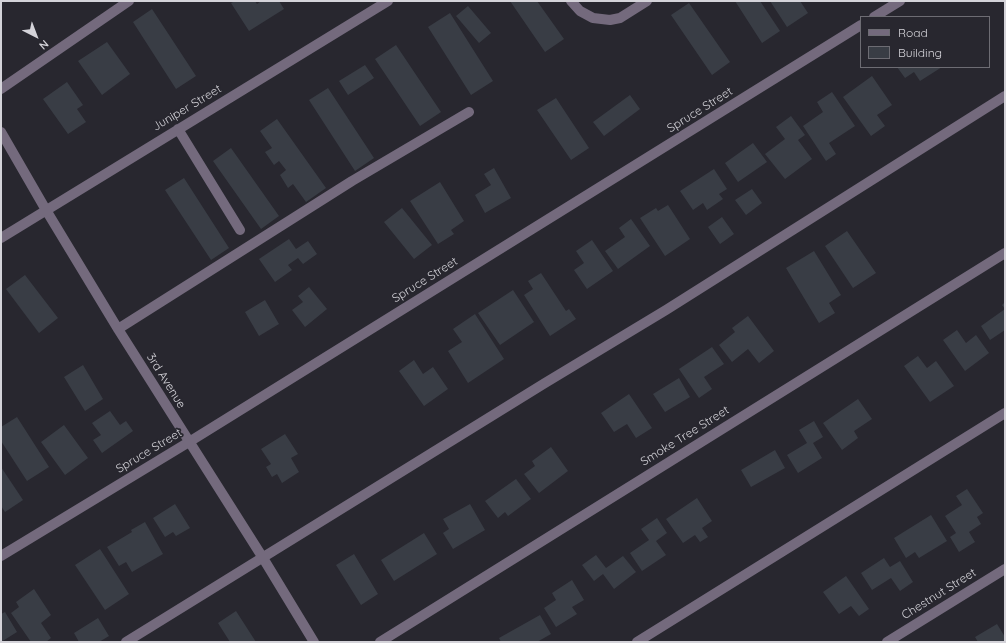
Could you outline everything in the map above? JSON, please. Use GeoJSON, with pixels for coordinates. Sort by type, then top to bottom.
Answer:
{"type":"FeatureCollection","features":[{"type":"Feature","properties":{"kind":"street"},"geometry":{"type":"LineString","coordinates":[[1,89],[129,1]]}},
{"type":"Feature","properties":{"kind":"street","name":"Juniper Street"},"geometry":{"type":"LineString","coordinates":[[1,238],[388,1]]}},
{"type":"Feature","properties":{"kind":"street"},"geometry":{"type":"LineString","coordinates":[[571,1],[580,11],[593,18],[610,20],[620,18],[647,1]]}},
{"type":"Feature","properties":{"kind":"street"},"geometry":{"type":"LineString","coordinates":[[876,16],[900,1]]}},
{"type":"Feature","properties":{"kind":"street","name":"Spruce Street"},"geometry":{"type":"LineString","coordinates":[[1,556],[188,442],[860,26]]}},
{"type":"Feature","properties":{"kind":"street"},"geometry":{"type":"LineString","coordinates":[[126,642],[666,310],[1005,96]]}},
{"type":"Feature","properties":{"kind":"street"},"geometry":{"type":"LineString","coordinates":[[118,329],[352,181],[469,112]]}},
{"type":"Feature","properties":{"kind":"street"},"geometry":{"type":"LineString","coordinates":[[178,129],[240,230]]}},
{"type":"Feature","properties":{"kind":"street","name":"3rd Avenue"},"geometry":{"type":"LineString","coordinates":[[1,132],[118,329],[188,442],[263,558],[314,642]]}},
{"type":"Feature","properties":{"kind":"street","name":"Smoke Tree Street"},"geometry":{"type":"LineString","coordinates":[[380,642],[1005,252]]}},
{"type":"Feature","properties":{"kind":"street"},"geometry":{"type":"LineString","coordinates":[[637,642],[1005,413]]}},
{"type":"Feature","properties":{"kind":"street","name":"Chestnut Street"},"geometry":{"type":"LineString","coordinates":[[887,642],[1005,569]]}},
{"type":"Feature","properties":{"kind":"building"},"geometry":{"type":"Polygon","coordinates":[[[235,1],[255,1],[257,4],[261,1],[279,1],[284,9],[249,31],[231,3],[235,1]]]}},
{"type":"Feature","properties":{"kind":"building"},"geometry":{"type":"Polygon","coordinates":[[[510,1],[537,1],[564,39],[545,52],[510,1]]]}},
{"type":"Feature","properties":{"kind":"building"},"geometry":{"type":"Polygon","coordinates":[[[735,1],[760,1],[780,31],[762,43],[735,1]]]}},
{"type":"Feature","properties":{"kind":"building"},"geometry":{"type":"Polygon","coordinates":[[[770,1],[800,1],[808,13],[787,27],[770,1]]]}},
{"type":"Feature","properties":{"kind":"building"},"geometry":{"type":"Polygon","coordinates":[[[689,3],[730,62],[712,75],[671,15],[689,3]]]}},
{"type":"Feature","properties":{"kind":"building"},"geometry":{"type":"Polygon","coordinates":[[[468,6],[491,33],[479,43],[456,16],[468,6]]]}},
{"type":"Feature","properties":{"kind":"building"},"geometry":{"type":"Polygon","coordinates":[[[152,9],[196,76],[176,89],[133,22],[152,9]]]}},
{"type":"Feature","properties":{"kind":"building"},"geometry":{"type":"Polygon","coordinates":[[[450,13],[493,81],[471,95],[428,27],[450,13]]]}},
{"type":"Feature","properties":{"kind":"building"},"geometry":{"type":"Polygon","coordinates":[[[107,42],[130,74],[102,95],[78,61],[107,42]]]}},
{"type":"Feature","properties":{"kind":"building"},"geometry":{"type":"Polygon","coordinates":[[[396,45],[441,112],[420,126],[375,59],[396,45]]]}},
{"type":"Feature","properties":{"kind":"building"},"geometry":{"type":"Polygon","coordinates":[[[365,65],[374,78],[348,95],[339,81],[365,65]]]}},
{"type":"Feature","properties":{"kind":"building"},"geometry":{"type":"Polygon","coordinates":[[[898,68],[940,68],[920,81],[914,72],[905,78],[898,68]]]}},
{"type":"Feature","properties":{"kind":"building"},"geometry":{"type":"Polygon","coordinates":[[[872,76],[892,105],[877,115],[885,126],[871,136],[843,97],[872,76]]]}},
{"type":"Feature","properties":{"kind":"building"},"geometry":{"type":"Polygon","coordinates":[[[67,82],[83,105],[77,109],[86,122],[68,134],[43,99],[67,82]]]}},
{"type":"Feature","properties":{"kind":"building"},"geometry":{"type":"Polygon","coordinates":[[[328,88],[374,158],[355,171],[309,100],[328,88]]]}},
{"type":"Feature","properties":{"kind":"building"},"geometry":{"type":"Polygon","coordinates":[[[832,92],[855,126],[829,143],[836,154],[826,161],[803,126],[823,112],[817,102],[832,92]]]}},
{"type":"Feature","properties":{"kind":"building"},"geometry":{"type":"Polygon","coordinates":[[[630,95],[640,109],[604,136],[593,122],[630,95]]]}},
{"type":"Feature","properties":{"kind":"building"},"geometry":{"type":"Polygon","coordinates":[[[556,98],[589,148],[571,160],[537,110],[556,98]]]}},
{"type":"Feature","properties":{"kind":"building"},"geometry":{"type":"Polygon","coordinates":[[[791,116],[805,135],[798,140],[812,159],[785,179],[765,154],[785,139],[776,127],[791,116]]]}},
{"type":"Feature","properties":{"kind":"building"},"geometry":{"type":"Polygon","coordinates":[[[277,119],[326,188],[306,202],[293,184],[288,188],[280,175],[286,170],[279,161],[274,165],[265,152],[272,148],[260,131],[277,119]]]}},
{"type":"Feature","properties":{"kind":"building"},"geometry":{"type":"Polygon","coordinates":[[[753,143],[767,162],[738,182],[725,163],[753,143]]]}},
{"type":"Feature","properties":{"kind":"building"},"geometry":{"type":"Polygon","coordinates":[[[231,148],[279,216],[261,229],[213,161],[231,148]]]}},
{"type":"Feature","properties":{"kind":"building"},"geometry":{"type":"Polygon","coordinates":[[[494,168],[511,198],[485,213],[475,195],[491,185],[484,174],[494,168]]]}},
{"type":"Feature","properties":{"kind":"building"},"geometry":{"type":"Polygon","coordinates":[[[714,169],[727,189],[719,194],[723,199],[707,210],[703,203],[693,210],[680,191],[714,169]]]}},
{"type":"Feature","properties":{"kind":"building"},"geometry":{"type":"Polygon","coordinates":[[[184,178],[229,248],[211,260],[165,190],[184,178]]]}},
{"type":"Feature","properties":{"kind":"building"},"geometry":{"type":"Polygon","coordinates":[[[440,182],[464,221],[451,230],[454,234],[438,244],[410,201],[440,182]]]}},
{"type":"Feature","properties":{"kind":"building"},"geometry":{"type":"Polygon","coordinates":[[[752,189],[762,203],[746,215],[735,200],[752,189]]]}},
{"type":"Feature","properties":{"kind":"building"},"geometry":{"type":"Polygon","coordinates":[[[668,205],[690,239],[665,256],[640,218],[656,208],[658,211],[668,205]]]}},
{"type":"Feature","properties":{"kind":"building"},"geometry":{"type":"Polygon","coordinates":[[[402,208],[432,245],[414,259],[384,222],[402,208]]]}},
{"type":"Feature","properties":{"kind":"building"},"geometry":{"type":"Polygon","coordinates":[[[722,217],[734,234],[720,244],[708,227],[722,217]]]}},
{"type":"Feature","properties":{"kind":"building"},"geometry":{"type":"Polygon","coordinates":[[[631,219],[650,246],[618,269],[605,251],[625,237],[619,228],[631,219]]]}},
{"type":"Feature","properties":{"kind":"building"},"geometry":{"type":"Polygon","coordinates":[[[847,231],[876,273],[853,288],[825,246],[847,231]]]}},
{"type":"Feature","properties":{"kind":"building"},"geometry":{"type":"Polygon","coordinates":[[[289,239],[296,249],[308,241],[317,254],[303,264],[298,258],[288,265],[292,270],[275,282],[259,259],[289,239]]]}},
{"type":"Feature","properties":{"kind":"building"},"geometry":{"type":"Polygon","coordinates":[[[592,240],[613,271],[587,289],[574,270],[584,263],[576,251],[592,240]]]}},
{"type":"Feature","properties":{"kind":"building"},"geometry":{"type":"Polygon","coordinates":[[[814,251],[841,295],[829,303],[835,313],[819,323],[786,268],[814,251]]]}},
{"type":"Feature","properties":{"kind":"building"},"geometry":{"type":"Polygon","coordinates":[[[541,273],[566,311],[569,309],[576,319],[550,336],[524,295],[533,289],[528,281],[541,273]]]}},
{"type":"Feature","properties":{"kind":"building"},"geometry":{"type":"Polygon","coordinates":[[[25,275],[58,318],[39,333],[6,289],[25,275]]]}},
{"type":"Feature","properties":{"kind":"building"},"geometry":{"type":"Polygon","coordinates":[[[309,287],[327,309],[305,327],[292,310],[303,302],[298,296],[309,287]]]}},
{"type":"Feature","properties":{"kind":"building"},"geometry":{"type":"Polygon","coordinates":[[[513,290],[534,322],[500,345],[478,313],[513,290]]]}},
{"type":"Feature","properties":{"kind":"building"},"geometry":{"type":"Polygon","coordinates":[[[265,300],[279,324],[259,336],[245,312],[265,300]]]}},
{"type":"Feature","properties":{"kind":"building"},"geometry":{"type":"Polygon","coordinates":[[[1005,302],[1005,309],[1002,305],[1005,302]]]}},
{"type":"Feature","properties":{"kind":"building"},"geometry":{"type":"Polygon","coordinates":[[[1005,309],[1005,330],[990,340],[981,326],[1005,309]]]}},
{"type":"Feature","properties":{"kind":"building"},"geometry":{"type":"Polygon","coordinates":[[[475,314],[504,359],[468,383],[448,351],[462,342],[453,329],[475,314]]]}},
{"type":"Feature","properties":{"kind":"building"},"geometry":{"type":"Polygon","coordinates":[[[748,316],[774,351],[759,363],[748,349],[732,362],[719,345],[735,332],[732,328],[748,316]]]}},
{"type":"Feature","properties":{"kind":"building"},"geometry":{"type":"Polygon","coordinates":[[[957,330],[966,343],[976,335],[989,353],[965,371],[943,340],[957,330]]]}},
{"type":"Feature","properties":{"kind":"building"},"geometry":{"type":"Polygon","coordinates":[[[712,347],[724,364],[704,377],[712,389],[699,398],[679,369],[712,347]]]}},
{"type":"Feature","properties":{"kind":"building"},"geometry":{"type":"Polygon","coordinates":[[[918,356],[927,368],[936,361],[954,386],[930,402],[904,366],[918,356]]]}},
{"type":"Feature","properties":{"kind":"building"},"geometry":{"type":"Polygon","coordinates":[[[414,360],[423,374],[433,367],[448,389],[424,406],[399,371],[414,360]]]}},
{"type":"Feature","properties":{"kind":"building"},"geometry":{"type":"Polygon","coordinates":[[[83,365],[103,399],[85,411],[64,377],[83,365]]]}},
{"type":"Feature","properties":{"kind":"building"},"geometry":{"type":"Polygon","coordinates":[[[679,378],[690,397],[665,412],[653,394],[679,378]]]}},
{"type":"Feature","properties":{"kind":"building"},"geometry":{"type":"Polygon","coordinates":[[[629,394],[652,428],[636,438],[627,424],[614,432],[601,413],[629,394]]]}},
{"type":"Feature","properties":{"kind":"building"},"geometry":{"type":"Polygon","coordinates":[[[858,399],[872,419],[854,431],[858,438],[842,450],[823,423],[858,399]]]}},
{"type":"Feature","properties":{"kind":"building"},"geometry":{"type":"Polygon","coordinates":[[[110,411],[120,425],[126,421],[133,431],[102,453],[93,440],[101,435],[92,423],[110,411]]]}},
{"type":"Feature","properties":{"kind":"building"},"geometry":{"type":"Polygon","coordinates":[[[17,417],[49,467],[27,481],[1,441],[1,427],[17,417]]]}},
{"type":"Feature","properties":{"kind":"building"},"geometry":{"type":"Polygon","coordinates":[[[814,421],[823,437],[813,443],[822,458],[798,473],[787,455],[807,443],[799,430],[814,421]]]}},
{"type":"Feature","properties":{"kind":"building"},"geometry":{"type":"Polygon","coordinates":[[[64,425],[88,458],[65,475],[41,442],[64,425]]]}},
{"type":"Feature","properties":{"kind":"building"},"geometry":{"type":"Polygon","coordinates":[[[285,434],[298,454],[291,458],[299,472],[282,483],[277,474],[272,477],[266,467],[271,464],[261,449],[285,434]]]}},
{"type":"Feature","properties":{"kind":"building"},"geometry":{"type":"Polygon","coordinates":[[[551,447],[568,471],[539,493],[524,474],[535,466],[532,461],[551,447]]]}},
{"type":"Feature","properties":{"kind":"building"},"geometry":{"type":"Polygon","coordinates":[[[775,450],[785,468],[751,487],[741,470],[775,450]]]}},
{"type":"Feature","properties":{"kind":"building"},"geometry":{"type":"Polygon","coordinates":[[[1,467],[23,500],[5,512],[1,506],[1,467]]]}},
{"type":"Feature","properties":{"kind":"building"},"geometry":{"type":"Polygon","coordinates":[[[516,479],[531,499],[508,516],[505,512],[498,518],[485,501],[516,479]]]}},
{"type":"Feature","properties":{"kind":"building"},"geometry":{"type":"Polygon","coordinates":[[[967,489],[983,513],[977,517],[981,524],[969,532],[975,542],[959,552],[950,537],[956,533],[945,516],[962,505],[956,496],[967,489]]]}},
{"type":"Feature","properties":{"kind":"building"},"geometry":{"type":"Polygon","coordinates":[[[697,498],[712,521],[702,528],[708,537],[700,542],[695,535],[683,543],[666,519],[697,498]]]}},
{"type":"Feature","properties":{"kind":"building"},"geometry":{"type":"Polygon","coordinates":[[[175,504],[190,528],[176,536],[173,532],[165,537],[153,518],[175,504]]]}},
{"type":"Feature","properties":{"kind":"building"},"geometry":{"type":"Polygon","coordinates":[[[470,504],[485,530],[453,549],[443,533],[449,529],[443,519],[470,504]]]}},
{"type":"Feature","properties":{"kind":"building"},"geometry":{"type":"Polygon","coordinates":[[[931,515],[947,541],[919,558],[915,552],[906,558],[894,538],[931,515]]]}},
{"type":"Feature","properties":{"kind":"building"},"geometry":{"type":"Polygon","coordinates":[[[657,518],[667,533],[656,541],[666,555],[642,571],[630,553],[649,540],[641,529],[657,518]]]}},
{"type":"Feature","properties":{"kind":"building"},"geometry":{"type":"Polygon","coordinates":[[[145,522],[163,554],[132,572],[126,562],[119,566],[107,547],[132,532],[131,530],[145,522]]]}},
{"type":"Feature","properties":{"kind":"building"},"geometry":{"type":"Polygon","coordinates":[[[424,533],[437,554],[394,581],[381,560],[424,533]]]}},
{"type":"Feature","properties":{"kind":"building"},"geometry":{"type":"Polygon","coordinates":[[[100,549],[129,594],[105,610],[75,565],[100,549]]]}},
{"type":"Feature","properties":{"kind":"building"},"geometry":{"type":"Polygon","coordinates":[[[354,554],[378,594],[361,605],[336,565],[354,554]]]}},
{"type":"Feature","properties":{"kind":"building"},"geometry":{"type":"Polygon","coordinates":[[[596,555],[606,568],[623,556],[636,572],[614,589],[603,574],[594,581],[582,565],[596,555]]]}},
{"type":"Feature","properties":{"kind":"building"},"geometry":{"type":"Polygon","coordinates":[[[884,558],[890,567],[900,561],[913,582],[900,591],[891,578],[872,590],[861,573],[884,558]]]}},
{"type":"Feature","properties":{"kind":"building"},"geometry":{"type":"Polygon","coordinates":[[[846,576],[869,609],[859,616],[851,606],[839,614],[823,592],[846,576]]]}},
{"type":"Feature","properties":{"kind":"building"},"geometry":{"type":"Polygon","coordinates":[[[572,580],[584,600],[572,607],[577,614],[556,627],[544,608],[556,600],[552,593],[572,580]]]}},
{"type":"Feature","properties":{"kind":"building"},"geometry":{"type":"Polygon","coordinates":[[[34,589],[51,615],[41,623],[51,638],[46,642],[31,642],[11,613],[19,607],[16,602],[34,589]]]}},
{"type":"Feature","properties":{"kind":"building"},"geometry":{"type":"Polygon","coordinates":[[[236,611],[256,642],[230,642],[218,623],[236,611]]]}},
{"type":"Feature","properties":{"kind":"building"},"geometry":{"type":"Polygon","coordinates":[[[5,612],[17,632],[1,642],[1,614],[5,612]]]}},
{"type":"Feature","properties":{"kind":"building"},"geometry":{"type":"Polygon","coordinates":[[[540,615],[551,634],[537,642],[501,642],[499,638],[540,615]]]}},
{"type":"Feature","properties":{"kind":"building"},"geometry":{"type":"Polygon","coordinates":[[[98,618],[109,636],[99,642],[79,642],[74,633],[98,618]]]}},
{"type":"Feature","properties":{"kind":"building"},"geometry":{"type":"Polygon","coordinates":[[[997,624],[1005,637],[1005,642],[978,642],[975,637],[997,624]]]}}]}
